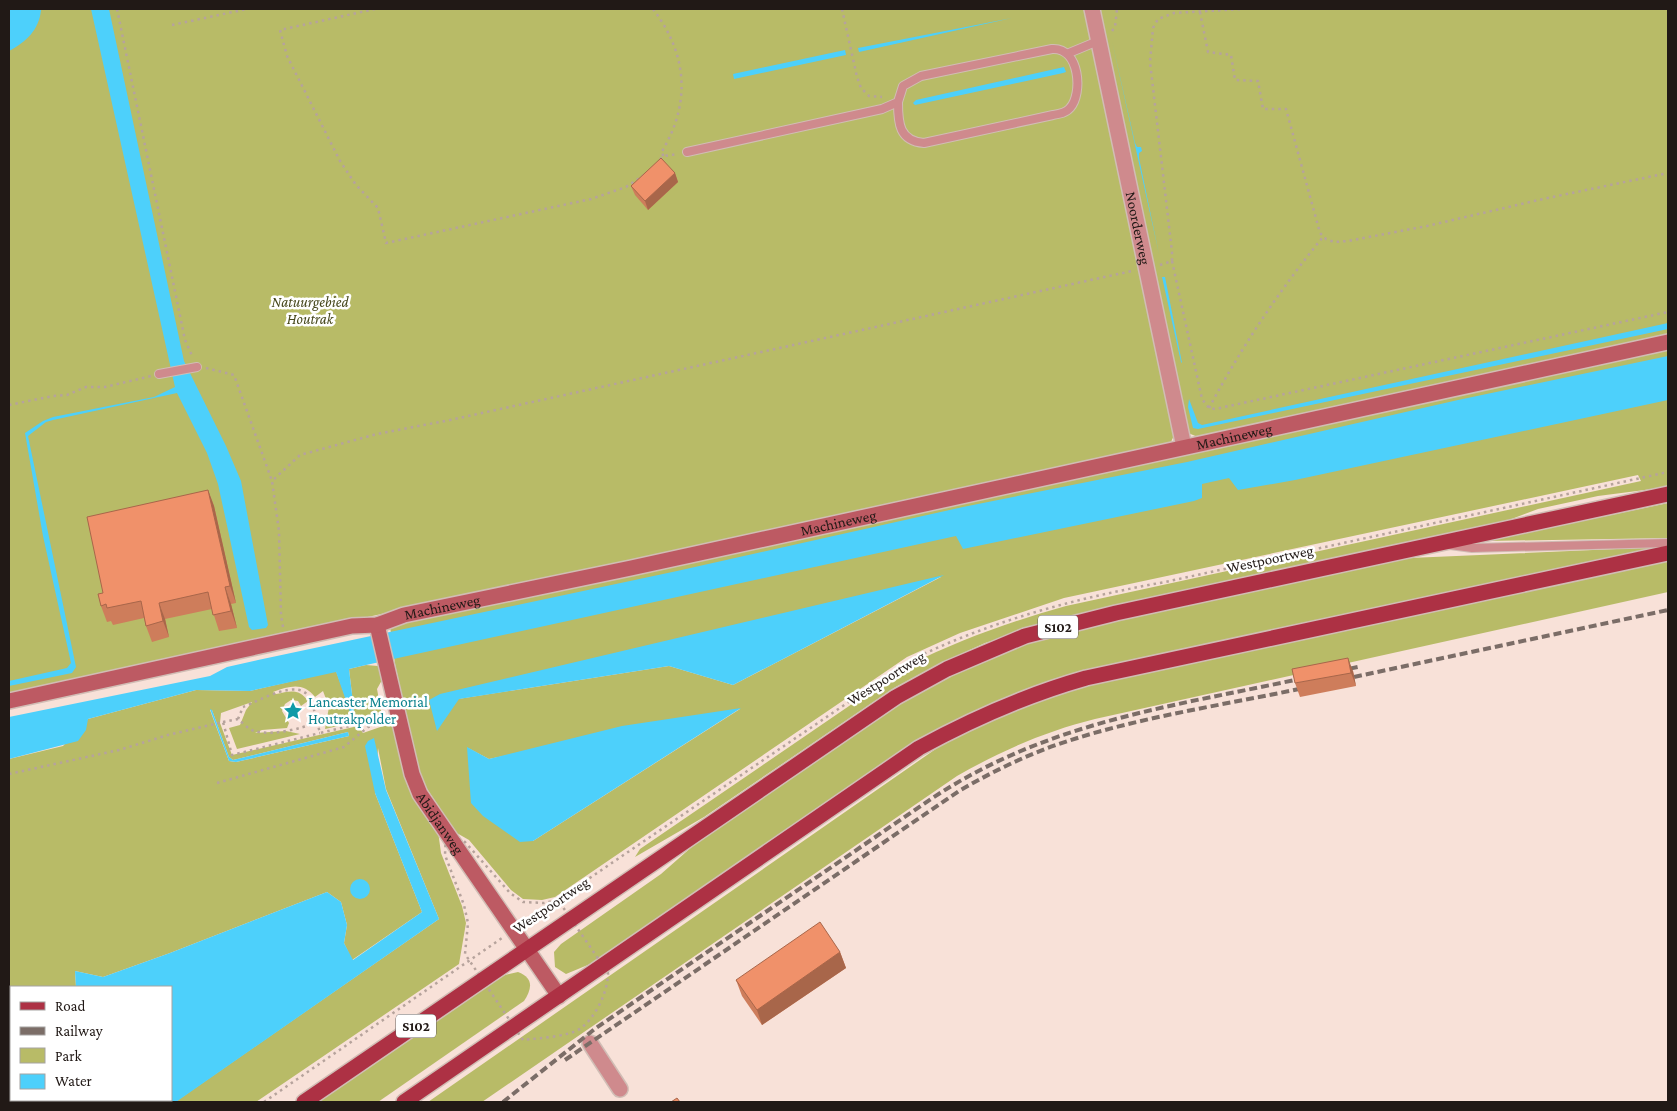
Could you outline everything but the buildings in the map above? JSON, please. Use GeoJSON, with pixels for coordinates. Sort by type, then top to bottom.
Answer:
{"type":"FeatureCollection","features":[{"type":"Feature","properties":{"kind":"main road","name":"Westpoortweg"},"geometry":{"type":"LineString","coordinates":[[304,1102],[896,697],[981,654],[1025,636],[1097,618],[1668,494]]}},
{"type":"Feature","properties":{"kind":"main road"},"geometry":{"type":"LineString","coordinates":[[404,1102],[919,748],[959,726],[1037,692],[1096,676],[1668,553]]}},
{"type":"Feature","properties":{"kind":"street","name":"Noorderweg"},"geometry":{"type":"LineString","coordinates":[[1092,9],[1184,447]]}},
{"type":"Feature","properties":{"kind":"street","name":"Machineweg"},"geometry":{"type":"LineString","coordinates":[[9,701],[352,626],[378,630],[404,615],[631,568],[1668,342]]}},
{"type":"Feature","properties":{"kind":"street","name":"Abidjanweg"},"geometry":{"type":"LineString","coordinates":[[378,630],[412,774],[420,794],[559,996]]}},
{"type":"Feature","properties":{"kind":"street"},"geometry":{"type":"LineString","coordinates":[[590,1043],[620,1089]]}},
{"type":"Feature","properties":{"kind":"lane"},"geometry":{"type":"LineString","coordinates":[[1069,53],[1075,67],[1077,90],[1072,106],[1062,113],[924,143],[910,140],[902,130],[898,116],[898,99],[903,86],[922,76],[1045,50],[1058,49],[1069,53],[1098,41]]}},
{"type":"Feature","properties":{"kind":"lane"},"geometry":{"type":"LineString","coordinates":[[687,152],[874,111],[898,99]]}},
{"type":"Feature","properties":{"kind":"lane"},"geometry":{"type":"LineString","coordinates":[[159,374],[198,366]]}},
{"type":"Feature","properties":{"kind":"lane"},"geometry":{"type":"LineString","coordinates":[[1441,544],[1472,548],[1668,543]]}},
{"type":"Feature","properties":{"kind":"path"},"geometry":{"type":"LineString","coordinates":[[117,9],[185,340],[198,366],[234,375],[272,481],[279,531],[281,614],[287,641]]}},
{"type":"Feature","properties":{"kind":"path"},"geometry":{"type":"LineString","coordinates":[[172,25],[247,9]]}},
{"type":"Feature","properties":{"kind":"path"},"geometry":{"type":"LineString","coordinates":[[375,9],[280,30],[287,56],[340,161],[356,186],[378,208],[386,243],[602,196],[626,187],[649,170]]}},
{"type":"Feature","properties":{"kind":"path"},"geometry":{"type":"LineString","coordinates":[[653,9],[674,42],[681,75],[680,107],[672,132],[661,153],[664,156]]}},
{"type":"Feature","properties":{"kind":"path"},"geometry":{"type":"LineString","coordinates":[[842,9],[852,59],[862,88],[872,97],[898,99]]}},
{"type":"Feature","properties":{"kind":"path"},"geometry":{"type":"LineString","coordinates":[[1173,9],[1174,13]]}},
{"type":"Feature","properties":{"kind":"path"},"geometry":{"type":"LineString","coordinates":[[1243,9],[1174,13],[1158,19],[1155,23],[1150,62],[1172,261],[1202,399],[1209,408],[1215,409],[1668,312]]}},
{"type":"Feature","properties":{"kind":"path"},"geometry":{"type":"LineString","coordinates":[[1200,12],[1208,52],[1231,55],[1235,80],[1258,81],[1263,109],[1286,109],[1320,233],[1334,242],[1427,226],[1668,173]]}},
{"type":"Feature","properties":{"kind":"path"},"geometry":{"type":"LineString","coordinates":[[657,163],[664,156],[687,152]]}},
{"type":"Feature","properties":{"kind":"path"},"geometry":{"type":"LineString","coordinates":[[1209,408],[1221,385],[1296,270],[1324,236]]}},
{"type":"Feature","properties":{"kind":"path"},"geometry":{"type":"LineString","coordinates":[[272,481],[300,455],[377,434],[450,420],[1172,261]]}},
{"type":"Feature","properties":{"kind":"path"},"geometry":{"type":"LineString","coordinates":[[9,406],[66,395],[86,387],[105,387],[146,377]]}},
{"type":"Feature","properties":{"kind":"path","name":"Westpoortweg"},"geometry":{"type":"LineString","coordinates":[[264,1102],[909,660],[944,644],[1018,616],[1104,593],[1165,582],[1668,472]]}},
{"type":"Feature","properties":{"kind":"path"},"geometry":{"type":"LineString","coordinates":[[238,719],[243,707],[277,693],[299,690],[307,694],[310,700],[320,733]]}},
{"type":"Feature","properties":{"kind":"path"},"geometry":{"type":"LineString","coordinates":[[217,783],[344,747],[368,728],[386,722],[389,717],[232,755],[222,722]]}},
{"type":"Feature","properties":{"kind":"path"},"geometry":{"type":"LineString","coordinates":[[9,774],[119,750],[168,735],[238,719],[252,730],[264,733],[289,729],[300,730],[317,722]]}},
{"type":"Feature","properties":{"kind":"green space","name":"Natuurgebied Houtrak"},"geometry":{"type":"Polygon","coordinates":[[[9,9],[1668,9],[1668,337],[1198,437],[1188,433],[1175,433],[1171,442],[1164,444],[9,695],[9,9]]]}},
{"type":"Feature","properties":{"kind":"green space"},"geometry":{"type":"Polygon","coordinates":[[[1668,348],[1668,487],[1598,496],[1538,509],[1501,523],[1068,617],[985,643],[939,664],[894,688],[704,817],[635,857],[640,849],[909,665],[947,647],[986,632],[1066,606],[1641,481],[1638,475],[1064,598],[960,633],[907,657],[555,897],[542,900],[523,899],[511,890],[469,840],[455,832],[424,784],[416,759],[395,664],[390,626],[1668,348]],[[941,577],[458,699],[669,666],[733,685],[941,577]],[[740,709],[489,759],[468,748],[533,841],[740,709]]]}},
{"type":"Feature","properties":{"kind":"green space"},"geometry":{"type":"Polygon","coordinates":[[[1668,503],[1668,538],[1487,541],[1668,503]]]}},
{"type":"Feature","properties":{"kind":"green space"},"geometry":{"type":"Polygon","coordinates":[[[1662,547],[1085,671],[1026,691],[969,714],[932,733],[595,962],[566,974],[555,967],[554,952],[561,944],[661,874],[711,830],[909,697],[958,671],[1019,645],[1093,626],[1410,558],[1662,547]]]}},
{"type":"Feature","properties":{"kind":"green space"},"geometry":{"type":"Polygon","coordinates":[[[1668,558],[1668,592],[1095,719],[1059,729],[1024,743],[990,758],[957,776],[482,1102],[428,1102],[940,746],[983,721],[1064,689],[1668,558]]]}},
{"type":"Feature","properties":{"kind":"green space"},"geometry":{"type":"Polygon","coordinates":[[[366,665],[378,666],[382,680],[377,689],[382,716],[325,729],[329,707],[323,691],[315,697],[306,689],[296,687],[273,692],[276,694],[290,691],[298,692],[308,701],[301,706],[298,701],[291,700],[285,704],[282,711],[289,723],[287,728],[262,730],[255,733],[286,731],[300,734],[237,749],[229,728],[240,725],[246,710],[252,702],[221,713],[220,723],[232,755],[358,726],[363,733],[389,724],[394,727],[408,787],[438,831],[441,853],[462,906],[466,923],[459,964],[256,1102],[175,1102],[439,919],[386,789],[378,748],[375,793],[422,912],[352,960],[344,943],[347,925],[341,902],[327,892],[103,977],[75,971],[76,986],[10,986],[10,1101],[40,1101],[9,1102],[9,759],[63,746],[88,719],[196,690],[250,691],[336,671],[351,712],[354,711],[349,669],[366,665]],[[210,710],[229,761],[236,762],[349,736],[348,732],[233,760],[229,757],[212,710],[210,710]]]}},
{"type":"Feature","properties":{"kind":"green space"},"geometry":{"type":"Polygon","coordinates":[[[518,972],[527,977],[530,984],[529,992],[524,1001],[378,1102],[316,1102],[493,981],[505,975],[518,972]]]}},
{"type":"Feature","properties":{"kind":"water"},"geometry":{"type":"Polygon","coordinates":[[[9,9],[41,10],[38,24],[31,35],[9,51],[9,9]]]}},
{"type":"Feature","properties":{"kind":"water"},"geometry":{"type":"Polygon","coordinates":[[[91,9],[109,9],[184,361],[241,481],[268,625],[266,628],[252,630],[249,627],[218,484],[207,453],[177,393],[53,420],[46,422],[28,436],[76,667],[72,673],[9,686],[9,681],[67,668],[71,663],[43,536],[25,433],[53,417],[154,397],[175,387],[91,9]]]}},
{"type":"Feature","properties":{"kind":"water"},"geometry":{"type":"Polygon","coordinates":[[[1012,18],[859,52],[858,48],[1012,18]]]}},
{"type":"Feature","properties":{"kind":"water"},"geometry":{"type":"Polygon","coordinates":[[[1112,41],[1135,143],[1137,147],[1141,147],[1142,151],[1139,153],[1139,158],[1159,254],[1112,41]]]}},
{"type":"Feature","properties":{"kind":"water"},"geometry":{"type":"Polygon","coordinates":[[[845,50],[846,55],[734,79],[733,74],[845,50]]]}},
{"type":"Feature","properties":{"kind":"water"},"geometry":{"type":"Polygon","coordinates":[[[1064,67],[1066,72],[1063,73],[915,105],[913,103],[916,100],[1064,67]]]}},
{"type":"Feature","properties":{"kind":"water"},"geometry":{"type":"Polygon","coordinates":[[[1162,277],[1165,277],[1182,363],[1181,362],[1162,277]]]}},
{"type":"Feature","properties":{"kind":"water"},"geometry":{"type":"Polygon","coordinates":[[[1668,323],[1668,329],[1198,429],[1193,428],[1188,407],[1189,399],[1198,423],[1202,425],[1668,323]]]}},
{"type":"Feature","properties":{"kind":"water"},"geometry":{"type":"Polygon","coordinates":[[[1668,356],[1668,400],[1295,480],[1238,490],[1229,478],[1202,484],[1202,498],[1194,501],[963,549],[956,536],[349,669],[354,711],[350,712],[336,672],[250,691],[196,690],[88,719],[86,730],[78,741],[9,759],[9,717],[210,676],[227,667],[258,660],[677,571],[963,507],[1187,462],[1458,400],[1668,356]]]}},
{"type":"Feature","properties":{"kind":"water"},"geometry":{"type":"Polygon","coordinates":[[[944,575],[733,685],[669,666],[459,699],[437,731],[429,700],[440,694],[944,575]]]}},
{"type":"Feature","properties":{"kind":"water"},"geometry":{"type":"Polygon","coordinates":[[[741,708],[533,841],[520,842],[483,816],[471,803],[467,747],[489,759],[622,726],[741,708]]]}},
{"type":"Feature","properties":{"kind":"water"},"geometry":{"type":"Polygon","coordinates":[[[210,709],[229,757],[233,760],[348,732],[349,736],[236,762],[229,761],[210,709]]]}},
{"type":"Feature","properties":{"kind":"water"},"geometry":{"type":"Polygon","coordinates":[[[374,738],[386,790],[439,919],[176,1102],[40,1102],[172,1101],[172,986],[76,986],[75,971],[103,977],[327,892],[341,902],[347,925],[344,943],[353,960],[422,912],[375,793],[365,746],[368,741],[374,738]]]}},
{"type":"Feature","properties":{"kind":"water"},"geometry":{"type":"Polygon","coordinates":[[[360,879],[367,882],[370,889],[367,896],[360,899],[353,896],[350,889],[353,882],[360,879]]]}},
{"type":"Feature","properties":{"kind":"railway"},"geometry":{"type":"LineString","coordinates":[[1354,677],[1668,610]]}},
{"type":"Feature","properties":{"kind":"railway"},"geometry":{"type":"LineString","coordinates":[[1338,671],[1358,667]]}},
{"type":"Feature","properties":{"kind":"railway"},"geometry":{"type":"LineString","coordinates":[[503,1102],[596,1028],[931,799],[975,773],[1021,751],[1067,734],[1114,720],[1161,708],[1309,677]]}},
{"type":"Feature","properties":{"kind":"railway"},"geometry":{"type":"LineString","coordinates":[[565,1060],[959,791],[994,772],[1056,745],[1115,727],[1299,689]]}},
{"type":"Feature","properties":{"kind":"place","name":"Lancaster Memorial Houtrakpolder"},"geometry":{"type":"Point","coordinates":[293,711]}}]}
